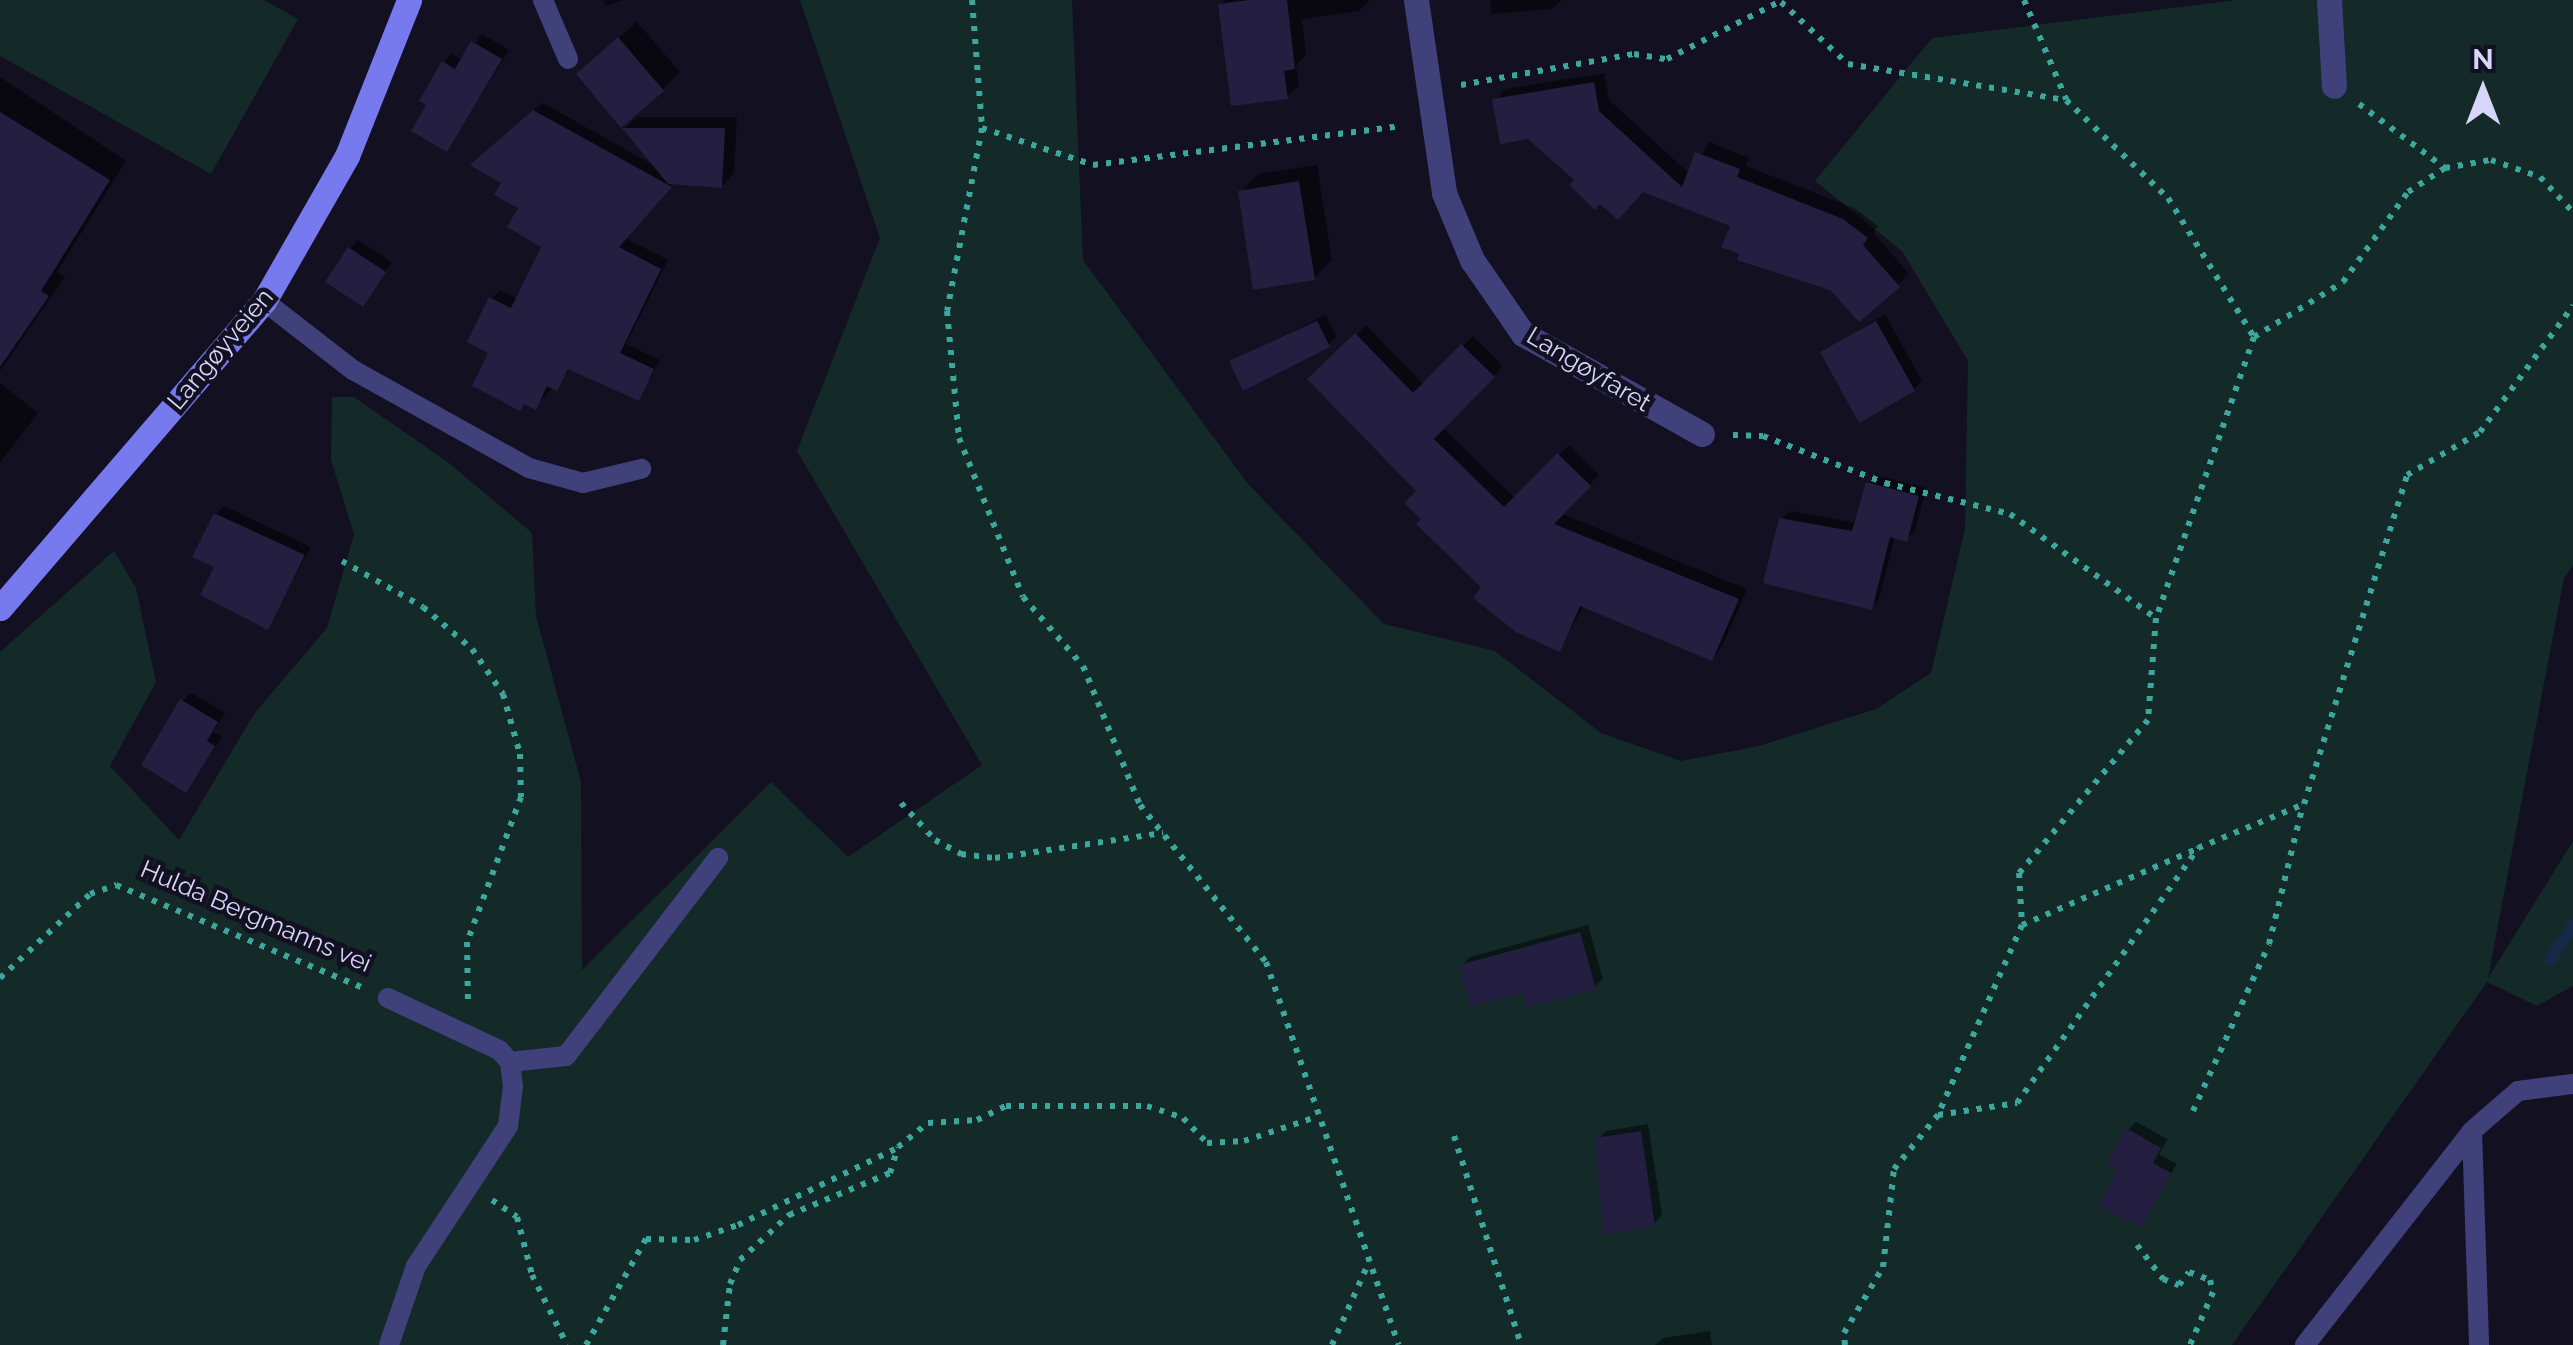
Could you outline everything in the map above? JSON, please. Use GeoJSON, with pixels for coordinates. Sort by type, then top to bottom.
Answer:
{"type":"FeatureCollection","features":[{"type":"Feature","properties":{"kind":"main road","name":"Langøyveien"},"geometry":{"type":"LineString","coordinates":[[0,608],[264,301],[347,156],[409,0]]}},
{"type":"Feature","properties":{"kind":"street","name":"Langøyfaret"},"geometry":{"type":"LineString","coordinates":[[1416,0],[1444,192],[1472,260],[1523,334],[1702,434]]}},
{"type":"Feature","properties":{"kind":"street"},"geometry":{"type":"LineString","coordinates":[[2328,0],[2334,86]]}},
{"type":"Feature","properties":{"kind":"lane"},"geometry":{"type":"LineString","coordinates":[[543,0],[568,58]]}},
{"type":"Feature","properties":{"kind":"lane"},"geometry":{"type":"LineString","coordinates":[[264,301],[353,370],[528,468],[584,483],[640,469]]}},
{"type":"Feature","properties":{"kind":"lane"},"geometry":{"type":"LineString","coordinates":[[389,1345],[416,1266],[508,1126],[510,1062],[566,1056],[718,858]]}},
{"type":"Feature","properties":{"kind":"lane","name":"Hulda Bergmanns vei"},"geometry":{"type":"LineString","coordinates":[[388,998],[464,1030],[510,1062]]}},
{"type":"Feature","properties":{"kind":"lane"},"geometry":{"type":"LineString","coordinates":[[2305,1345],[2472,1130],[2518,1092],[2573,1084]]}},
{"type":"Feature","properties":{"kind":"lane"},"geometry":{"type":"LineString","coordinates":[[2472,1130],[2478,1345]]}},
{"type":"Feature","properties":{"kind":"path"},"geometry":{"type":"LineString","coordinates":[[972,0],[982,128],[947,311],[959,438],[1023,597],[1083,666],[1140,805],[1266,962],[1316,1117],[1399,1345]]}},
{"type":"Feature","properties":{"kind":"path"},"geometry":{"type":"LineString","coordinates":[[2024,0],[2066,100],[2168,198],[2254,337]]}},
{"type":"Feature","properties":{"kind":"path"},"geometry":{"type":"LineString","coordinates":[[1427,91],[1634,54],[1667,58],[1781,1],[1848,64],[2066,100]]}},
{"type":"Feature","properties":{"kind":"path"},"geometry":{"type":"LineString","coordinates":[[2334,86],[2445,168]]}},
{"type":"Feature","properties":{"kind":"path"},"geometry":{"type":"LineString","coordinates":[[982,128],[1093,166],[1344,128],[1433,124]]}},
{"type":"Feature","properties":{"kind":"path"},"geometry":{"type":"LineString","coordinates":[[1845,1345],[1844,1333],[1884,1268],[1894,1169],[1938,1115],[2022,924],[2019,872],[2148,720],[2156,618],[2254,337],[2343,282],[2408,192],[2445,168],[2491,160],[2540,177],[2573,212]]}},
{"type":"Feature","properties":{"kind":"path"},"geometry":{"type":"LineString","coordinates":[[2193,1111],[2269,944],[2304,804],[2407,475],[2480,432],[2573,306]]}},
{"type":"Feature","properties":{"kind":"path"},"geometry":{"type":"LineString","coordinates":[[1702,434],[1764,436],[1885,484],[2010,514],[2156,618]]}},
{"type":"Feature","properties":{"kind":"path"},"geometry":{"type":"LineString","coordinates":[[342,561],[423,608],[472,650],[504,694],[520,754],[521,797],[467,942],[471,982],[464,1030]]}},
{"type":"Feature","properties":{"kind":"path"},"geometry":{"type":"LineString","coordinates":[[901,804],[935,840],[961,854],[995,858],[1163,833]]}},
{"type":"Feature","properties":{"kind":"path"},"geometry":{"type":"LineString","coordinates":[[2022,924],[2304,804]]}},
{"type":"Feature","properties":{"kind":"path"},"geometry":{"type":"LineString","coordinates":[[1938,1115],[2017,1103],[2198,848]]}},
{"type":"Feature","properties":{"kind":"path","name":"Hulda Bergmanns vei"},"geometry":{"type":"LineString","coordinates":[[0,978],[90,894],[116,886],[388,998]]}},
{"type":"Feature","properties":{"kind":"path"},"geometry":{"type":"LineString","coordinates":[[586,1345],[646,1239],[694,1240],[738,1225],[898,1147],[928,1123],[977,1120],[1006,1106],[1147,1106],[1183,1118],[1207,1144],[1244,1140],[1316,1117]]}},
{"type":"Feature","properties":{"kind":"path"},"geometry":{"type":"LineString","coordinates":[[1454,1136],[1521,1345]]}},
{"type":"Feature","properties":{"kind":"path"},"geometry":{"type":"LineString","coordinates":[[724,1345],[730,1284],[740,1260],[789,1216],[890,1173],[898,1147]]}},
{"type":"Feature","properties":{"kind":"path"},"geometry":{"type":"LineString","coordinates":[[472,1186],[516,1217],[532,1275],[567,1345]]}},
{"type":"Feature","properties":{"kind":"path"},"geometry":{"type":"LineString","coordinates":[[2137,1245],[2162,1279],[2179,1284],[2189,1272],[2210,1280],[2213,1292],[2190,1345]]}},
{"type":"Feature","properties":{"kind":"path"},"geometry":{"type":"LineString","coordinates":[[1332,1345],[1370,1261]]}},
{"type":"Feature","properties":{"kind":"green space"},"geometry":{"type":"Polygon","coordinates":[[[0,0],[264,0],[298,19],[211,174],[0,56],[0,0]]]}},
{"type":"Feature","properties":{"kind":"green space"},"geometry":{"type":"Polygon","coordinates":[[[800,0],[1072,0],[1083,260],[1248,484],[1384,624],[1495,651],[1601,733],[1681,761],[1759,746],[1876,709],[1931,673],[1965,529],[1968,361],[1902,251],[1815,181],[1932,38],[2237,0],[2573,0],[2573,565],[2564,578],[2488,978],[2573,841],[2573,986],[2537,1006],[2487,982],[2232,1345],[0,1345],[0,652],[114,551],[136,588],[156,682],[110,766],[179,840],[254,714],[327,628],[354,534],[331,460],[332,397],[354,397],[449,463],[532,533],[536,616],[581,782],[582,970],[771,782],[848,857],[982,765],[797,451],[880,238],[800,0]]]}},
{"type":"Feature","properties":{"kind":"building"},"geometry":{"type":"Polygon","coordinates":[[[1287,0],[1295,69],[1284,71],[1288,99],[1231,106],[1218,4],[1287,0]]]}},
{"type":"Feature","properties":{"kind":"building"},"geometry":{"type":"Polygon","coordinates":[[[618,37],[664,91],[621,128],[576,74],[618,37]]]}},
{"type":"Feature","properties":{"kind":"building"},"geometry":{"type":"Polygon","coordinates":[[[471,41],[502,59],[447,152],[411,131],[426,105],[419,101],[442,61],[455,69],[471,41]]]}},
{"type":"Feature","properties":{"kind":"building"},"geometry":{"type":"Polygon","coordinates":[[[1594,82],[1599,111],[1682,187],[1695,152],[1740,169],[1737,177],[1843,219],[1868,238],[1863,245],[1900,287],[1859,322],[1830,290],[1737,260],[1739,254],[1721,247],[1730,226],[1643,192],[1618,220],[1600,204],[1595,210],[1569,185],[1574,180],[1528,139],[1500,144],[1492,99],[1594,82]]]}},
{"type":"Feature","properties":{"kind":"building"},"geometry":{"type":"Polygon","coordinates":[[[533,110],[672,187],[619,247],[661,269],[620,353],[654,369],[639,401],[568,369],[557,391],[547,386],[536,410],[524,404],[520,411],[472,386],[488,353],[467,342],[489,297],[511,308],[541,247],[507,227],[518,208],[494,195],[501,183],[470,165],[533,110]]]}},
{"type":"Feature","properties":{"kind":"building"},"geometry":{"type":"Polygon","coordinates":[[[0,112],[110,180],[41,291],[49,296],[0,367],[0,112]]]}},
{"type":"Feature","properties":{"kind":"building"},"geometry":{"type":"Polygon","coordinates":[[[622,128],[725,128],[722,188],[668,184],[622,128]]]}},
{"type":"Feature","properties":{"kind":"building"},"geometry":{"type":"Polygon","coordinates":[[[1299,181],[1315,280],[1253,290],[1238,191],[1299,181]]]}},
{"type":"Feature","properties":{"kind":"building"},"geometry":{"type":"Polygon","coordinates":[[[348,247],[386,272],[363,307],[325,282],[348,247]]]}},
{"type":"Feature","properties":{"kind":"building"},"geometry":{"type":"Polygon","coordinates":[[[1317,321],[1330,347],[1243,391],[1229,361],[1317,321]]]}},
{"type":"Feature","properties":{"kind":"building"},"geometry":{"type":"Polygon","coordinates":[[[1876,321],[1915,391],[1859,423],[1820,352],[1876,321]]]}},
{"type":"Feature","properties":{"kind":"building"},"geometry":{"type":"Polygon","coordinates":[[[1355,333],[1413,393],[1461,344],[1495,377],[1434,439],[1504,507],[1557,453],[1591,486],[1554,524],[1739,599],[1712,661],[1580,606],[1560,652],[1516,632],[1473,598],[1481,587],[1416,524],[1421,519],[1404,503],[1416,491],[1307,379],[1355,333]]]}},
{"type":"Feature","properties":{"kind":"building"},"geometry":{"type":"Polygon","coordinates":[[[1866,482],[1919,496],[1907,542],[1890,537],[1872,610],[1763,583],[1779,518],[1852,531],[1866,482]]]}},
{"type":"Feature","properties":{"kind":"building"},"geometry":{"type":"Polygon","coordinates":[[[214,513],[305,555],[268,630],[200,595],[214,567],[192,557],[214,513]]]}},
{"type":"Feature","properties":{"kind":"building"},"geometry":{"type":"Polygon","coordinates":[[[180,699],[218,722],[207,741],[215,746],[186,793],[141,765],[180,699]]]}},
{"type":"Feature","properties":{"kind":"building"},"geometry":{"type":"Polygon","coordinates":[[[1580,932],[1596,989],[1527,1007],[1523,993],[1470,1007],[1459,965],[1580,932]]]}},
{"type":"Feature","properties":{"kind":"building"},"geometry":{"type":"Polygon","coordinates":[[[2126,1128],[2161,1148],[2153,1163],[2171,1173],[2141,1228],[2098,1205],[2117,1171],[2106,1164],[2126,1128]]]}},
{"type":"Feature","properties":{"kind":"building"},"geometry":{"type":"Polygon","coordinates":[[[1641,1131],[1655,1226],[1603,1235],[1595,1138],[1641,1131]]]}},
{"type":"Feature","properties":{"kind":"waterway"},"geometry":{"type":"LineString","coordinates":[[2550,960],[2573,925]]}}]}
